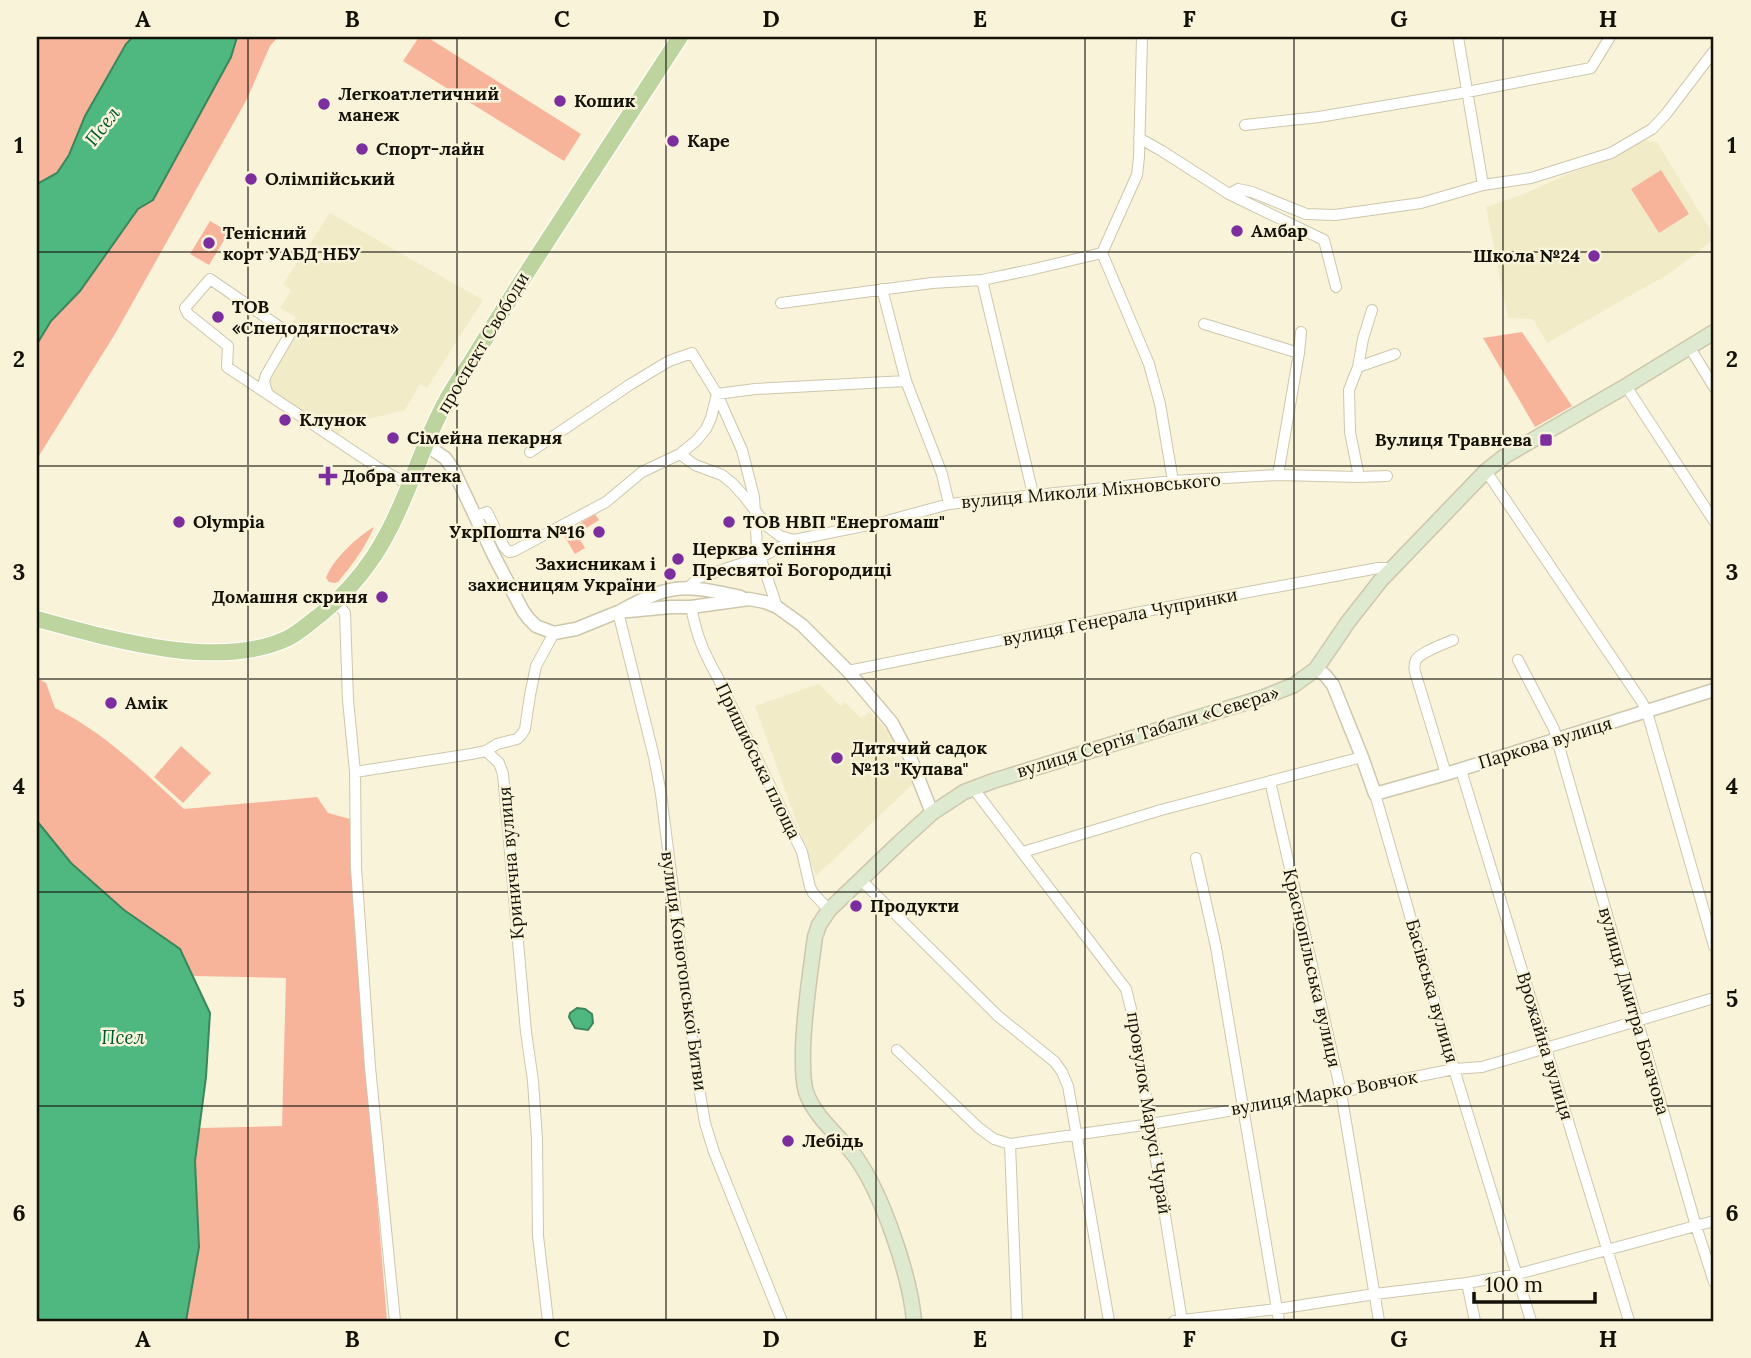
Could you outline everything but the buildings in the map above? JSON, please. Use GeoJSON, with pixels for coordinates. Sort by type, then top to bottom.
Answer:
{"type":"FeatureCollection","features":[{"type":"Feature","properties":{"kind":"main road","name":"проспект Свободи"},"geometry":{"type":"LineString","coordinates":[[37,619],[104,637],[196,652],[219,652],[275,644],[289,638],[336,602],[374,556],[455,385],[680,37]]}},
{"type":"Feature","properties":{"kind":"main road","name":"вулиця Сергія Табали «Сєвєра»"},"geometry":{"type":"LineString","coordinates":[[914,1321],[903,1265],[871,1183],[856,1157],[818,1113],[805,1089],[804,1027],[815,937],[819,925],[830,910],[932,813],[973,788],[1281,691],[1301,681],[1317,668],[1365,599],[1486,471],[1505,456],[1714,332]]}},
{"type":"Feature","properties":{"kind":"street"},"geometry":{"type":"LineString","coordinates":[[1142,37],[1137,175],[1102,253],[1149,364],[1160,404],[1173,481]]}},
{"type":"Feature","properties":{"kind":"street"},"geometry":{"type":"LineString","coordinates":[[1458,37],[1483,184]]}},
{"type":"Feature","properties":{"kind":"street"},"geometry":{"type":"LineString","coordinates":[[1245,125],[1319,117],[1591,68],[1610,37]]}},
{"type":"Feature","properties":{"kind":"street"},"geometry":{"type":"LineString","coordinates":[[1229,194],[1238,189],[1306,214],[1335,215],[1421,203],[1483,184],[1531,178],[1569,167],[1611,153],[1653,129],[1714,51]]}},
{"type":"Feature","properties":{"kind":"street"},"geometry":{"type":"LineString","coordinates":[[1139,138],[1229,194],[1324,240],[1336,287]]}},
{"type":"Feature","properties":{"kind":"street"},"geometry":{"type":"LineString","coordinates":[[780,303],[932,283],[982,280],[1102,253]]}},
{"type":"Feature","properties":{"kind":"street"},"geometry":{"type":"LineString","coordinates":[[267,392],[264,383],[266,375],[290,334],[211,279],[185,308],[188,314],[228,346],[227,367],[267,392],[314,427],[409,485]]}},
{"type":"Feature","properties":{"kind":"street"},"geometry":{"type":"LineString","coordinates":[[982,280],[1033,494]]}},
{"type":"Feature","properties":{"kind":"street"},"geometry":{"type":"LineString","coordinates":[[882,289],[906,381],[942,474],[949,504]]}},
{"type":"Feature","properties":{"kind":"street"},"geometry":{"type":"LineString","coordinates":[[1359,477],[1350,432],[1349,390],[1358,367],[1372,310]]}},
{"type":"Feature","properties":{"kind":"street"},"geometry":{"type":"LineString","coordinates":[[1204,324],[1299,354]]}},
{"type":"Feature","properties":{"kind":"street"},"geometry":{"type":"LineString","coordinates":[[1278,475],[1301,332]]}},
{"type":"Feature","properties":{"kind":"street"},"geometry":{"type":"LineString","coordinates":[[1690,348],[1714,387]]}},
{"type":"Feature","properties":{"kind":"street"},"geometry":{"type":"LineString","coordinates":[[530,452],[668,360],[692,353],[717,394],[742,450],[751,482],[756,537],[777,607]]}},
{"type":"Feature","properties":{"kind":"street"},"geometry":{"type":"LineString","coordinates":[[1358,367],[1395,354]]}},
{"type":"Feature","properties":{"kind":"street"},"geometry":{"type":"LineString","coordinates":[[717,394],[755,388],[906,381]]}},
{"type":"Feature","properties":{"kind":"street"},"geometry":{"type":"LineString","coordinates":[[1626,386],[1714,522]]}},
{"type":"Feature","properties":{"kind":"street"},"geometry":{"type":"LineString","coordinates":[[476,516],[487,512],[504,547],[509,552],[514,551],[606,502],[642,472],[680,454],[706,429],[717,394]]}},
{"type":"Feature","properties":{"kind":"street"},"geometry":{"type":"LineString","coordinates":[[426,445],[449,463],[457,475],[523,611],[536,626],[554,633],[576,629],[667,589],[689,587],[765,602],[777,607],[802,625],[848,671],[892,723],[910,757],[932,813]]}},
{"type":"Feature","properties":{"kind":"street"},"geometry":{"type":"LineString","coordinates":[[680,454],[695,465],[722,475],[743,495],[768,527],[779,536],[794,540]]}},
{"type":"Feature","properties":{"kind":"street"},"geometry":{"type":"LineString","coordinates":[[1486,471],[1647,712],[1714,946]]}},
{"type":"Feature","properties":{"kind":"street","name":"вулиця Миколи Міхновського"},"geometry":{"type":"LineString","coordinates":[[689,587],[698,578],[761,557],[794,540],[883,522],[949,504],[1173,481],[1278,475],[1387,476]]}},
{"type":"Feature","properties":{"kind":"street","name":"вулиця Генерала Чупринки"},"geometry":{"type":"LineString","coordinates":[[848,671],[1167,607],[1378,568],[1393,568]]}},
{"type":"Feature","properties":{"kind":"street"},"geometry":{"type":"LineString","coordinates":[[618,612],[691,607],[749,599]]}},
{"type":"Feature","properties":{"kind":"street"},"geometry":{"type":"LineString","coordinates":[[336,602],[345,613],[348,700],[355,772],[356,868],[370,1066],[395,1321]]}},
{"type":"Feature","properties":{"kind":"street","name":"Пришибська площа"},"geometry":{"type":"LineString","coordinates":[[691,607],[703,650],[802,852],[810,887],[830,910]]}},
{"type":"Feature","properties":{"kind":"street","name":"вулиця Конотопської Битви"},"geometry":{"type":"LineString","coordinates":[[618,612],[661,794],[690,1028],[705,1123],[714,1152],[782,1321]]}},
{"type":"Feature","properties":{"kind":"street"},"geometry":{"type":"LineString","coordinates":[[355,772],[486,751],[497,744],[517,739],[525,729],[536,666],[554,633]]}},
{"type":"Feature","properties":{"kind":"street"},"geometry":{"type":"LineString","coordinates":[[1446,774],[1414,665],[1421,655],[1453,640]]}},
{"type":"Feature","properties":{"kind":"street","name":"вулиця Дмитра Богачова"},"geometry":{"type":"LineString","coordinates":[[1518,660],[1554,729],[1714,1282]]}},
{"type":"Feature","properties":{"kind":"street","name":"Басівська вулиця"},"geometry":{"type":"LineString","coordinates":[[1317,668],[1332,685],[1375,794],[1454,1069],[1531,1321]]}},
{"type":"Feature","properties":{"kind":"street","name":"Паркова вулиця"},"geometry":{"type":"LineString","coordinates":[[1375,794],[1714,690]]}},
{"type":"Feature","properties":{"kind":"street","name":"Кринична вулиця"},"geometry":{"type":"LineString","coordinates":[[486,751],[499,763],[503,774],[526,1031],[533,1081],[537,1139],[538,1236],[548,1321]]}},
{"type":"Feature","properties":{"kind":"street"},"geometry":{"type":"LineString","coordinates":[[1023,852],[1161,810],[1362,757]]}},
{"type":"Feature","properties":{"kind":"street","name":"Врожайна вулиця"},"geometry":{"type":"LineString","coordinates":[[1461,769],[1629,1321]]}},
{"type":"Feature","properties":{"kind":"street","name":"Краснопільська вулиця"},"geometry":{"type":"LineString","coordinates":[[1270,780],[1340,1092],[1379,1321]]}},
{"type":"Feature","properties":{"kind":"street","name":"провулок Марусі Чурай"},"geometry":{"type":"LineString","coordinates":[[973,788],[1126,989],[1133,1017],[1182,1321]]}},
{"type":"Feature","properties":{"kind":"street"},"geometry":{"type":"LineString","coordinates":[[1196,858],[1216,947],[1279,1321]]}},
{"type":"Feature","properties":{"kind":"street"},"geometry":{"type":"LineString","coordinates":[[860,879],[998,1016],[1055,1062],[1062,1072],[1068,1086],[1109,1321]]}},
{"type":"Feature","properties":{"kind":"street","name":"вулиця Марко Вовчок"},"geometry":{"type":"LineString","coordinates":[[1010,1144],[1151,1124],[1482,1066],[1714,998]]}},
{"type":"Feature","properties":{"kind":"street"},"geometry":{"type":"LineString","coordinates":[[897,1050],[979,1128],[994,1139],[1010,1144],[1017,1321]]}},
{"type":"Feature","properties":{"kind":"street"},"geometry":{"type":"LineString","coordinates":[[1174,1321],[1518,1274],[1714,1221]]}},
{"type":"Feature","properties":{"kind":"street"},"geometry":{"type":"LineString","coordinates":[[1467,1283],[1475,1321]]}},
{"type":"Feature","properties":{"kind":"shaded area"},"geometry":{"type":"Polygon","coordinates":[[[37,37],[133,37],[126,44],[85,116],[69,155],[57,173],[37,184],[37,37]]]}},
{"type":"Feature","properties":{"kind":"shaded area"},"geometry":{"type":"Polygon","coordinates":[[[237,37],[278,37],[270,46],[247,99],[115,334],[37,459],[37,344],[51,321],[80,291],[138,208],[153,200],[231,57],[237,37]]]}},
{"type":"Feature","properties":{"kind":"shaded area"},"geometry":{"type":"Polygon","coordinates":[[[419,37],[427,37],[581,134],[564,161],[403,61],[419,37]]]}},
{"type":"Feature","properties":{"kind":"shaded area","name":"Школа №24"},"geometry":{"type":"Polygon","coordinates":[[[1643,140],[1657,142],[1714,239],[1672,272],[1547,343],[1533,319],[1508,318],[1486,207],[1607,160],[1643,140]]]}},
{"type":"Feature","properties":{"kind":"shaded area"},"geometry":{"type":"Polygon","coordinates":[[[1661,170],[1689,214],[1659,233],[1631,189],[1661,170]]]}},
{"type":"Feature","properties":{"kind":"shaded area"},"geometry":{"type":"Polygon","coordinates":[[[330,213],[483,300],[427,388],[420,384],[405,410],[348,424],[338,435],[257,382],[296,317],[280,308],[291,290],[283,284],[330,213]]]}},
{"type":"Feature","properties":{"kind":"shaded area","name":"Тенісний корт УАБД НБУ"},"geometry":{"type":"Polygon","coordinates":[[[210,221],[229,232],[209,265],[190,254],[210,221]]]}},
{"type":"Feature","properties":{"kind":"shaded area"},"geometry":{"type":"Polygon","coordinates":[[[1522,332],[1572,406],[1535,427],[1483,338],[1522,332]]]}},
{"type":"Feature","properties":{"kind":"shaded area"},"geometry":{"type":"Polygon","coordinates":[[[595,514],[599,520],[577,534],[585,548],[575,554],[563,534],[595,514]]]}},
{"type":"Feature","properties":{"kind":"shaded area"},"geometry":{"type":"Polygon","coordinates":[[[374,527],[358,556],[338,582],[329,582],[326,578],[340,556],[353,542],[374,527]]]}},
{"type":"Feature","properties":{"kind":"shaded area"},"geometry":{"type":"Polygon","coordinates":[[[37,678],[46,683],[55,708],[107,741],[184,809],[317,797],[328,813],[350,819],[353,906],[387,1321],[186,1321],[199,1247],[195,1161],[199,1128],[282,1126],[286,978],[193,976],[180,949],[124,910],[71,863],[37,821],[37,678]]]}},
{"type":"Feature","properties":{"kind":"shaded area","name":"Дитячий садок №13 \"Купава\""},"geometry":{"type":"Polygon","coordinates":[[[819,684],[841,706],[845,702],[861,718],[870,712],[888,731],[913,784],[816,876],[755,706],[819,684]]]}},
{"type":"Feature","properties":{"kind":"shaded area"},"geometry":{"type":"Polygon","coordinates":[[[181,746],[211,773],[183,803],[154,777],[181,746]]]}},
{"type":"Feature","properties":{"kind":"water","name":"Псел"},"geometry":{"type":"Polygon","coordinates":[[[133,37],[237,37],[231,57],[153,200],[138,209],[80,291],[51,321],[37,344],[37,184],[57,173],[69,155],[85,116],[126,44],[133,37]]]}},
{"type":"Feature","properties":{"kind":"water","name":"Псел"},"geometry":{"type":"Polygon","coordinates":[[[37,821],[71,863],[124,910],[180,949],[210,1013],[206,1077],[195,1161],[199,1247],[186,1321],[37,1321],[37,821]]]}},
{"type":"Feature","properties":{"kind":"water"},"geometry":{"type":"Polygon","coordinates":[[[577,1008],[592,1014],[593,1023],[588,1030],[575,1028],[569,1017],[577,1008]]]}},
{"type":"Feature","properties":{"kind":"place","name":"Кошик"},"geometry":{"type":"Point","coordinates":[560,101]}},
{"type":"Feature","properties":{"kind":"place","name":"Легкоатлетичний манеж"},"geometry":{"type":"Point","coordinates":[324,104]}},
{"type":"Feature","properties":{"kind":"place","name":"Каре"},"geometry":{"type":"Point","coordinates":[673,141]}},
{"type":"Feature","properties":{"kind":"place","name":"Спорт-лайн"},"geometry":{"type":"Point","coordinates":[362,149]}},
{"type":"Feature","properties":{"kind":"place","name":"Олімпійський"},"geometry":{"type":"Point","coordinates":[251,179]}},
{"type":"Feature","properties":{"kind":"place","name":"Амбар"},"geometry":{"type":"Point","coordinates":[1237,231]}},
{"type":"Feature","properties":{"kind":"place","name":"Тенісний корт УАБД НБУ"},"geometry":{"type":"Point","coordinates":[209,243]}},
{"type":"Feature","properties":{"kind":"place","name":"Школа №24"},"geometry":{"type":"Point","coordinates":[1594,256]}},
{"type":"Feature","properties":{"kind":"place","name":"ТОВ «Спецодягпостач»"},"geometry":{"type":"Point","coordinates":[218,317]}},
{"type":"Feature","properties":{"kind":"place","name":"Клунок"},"geometry":{"type":"Point","coordinates":[285,420]}},
{"type":"Feature","properties":{"kind":"place","name":"Сімейна пекарня"},"geometry":{"type":"Point","coordinates":[393,438]}},
{"type":"Feature","properties":{"kind":"place","name":"Вулиця Травнева"},"geometry":{"type":"Point","coordinates":[1546,440]}},
{"type":"Feature","properties":{"kind":"place","name":"Добра аптека"},"geometry":{"type":"Point","coordinates":[328,476]}},
{"type":"Feature","properties":{"kind":"place","name":"Olympia"},"geometry":{"type":"Point","coordinates":[179,522]}},
{"type":"Feature","properties":{"kind":"place","name":"ТОВ НВП \"Енергомаш\""},"geometry":{"type":"Point","coordinates":[729,522]}},
{"type":"Feature","properties":{"kind":"place","name":"УкрПошта №16"},"geometry":{"type":"Point","coordinates":[599,532]}},
{"type":"Feature","properties":{"kind":"place","name":"Церква Успіння Пресвятої Богородиці"},"geometry":{"type":"Point","coordinates":[678,559]}},
{"type":"Feature","properties":{"kind":"place","name":"Захисникам і захисницям України"},"geometry":{"type":"Point","coordinates":[670,574]}},
{"type":"Feature","properties":{"kind":"place","name":"Домашня скриня"},"geometry":{"type":"Point","coordinates":[382,597]}},
{"type":"Feature","properties":{"kind":"place","name":"Амік"},"geometry":{"type":"Point","coordinates":[111,703]}},
{"type":"Feature","properties":{"kind":"place","name":"Дитячий садок №13 \"Купава\""},"geometry":{"type":"Point","coordinates":[837,758]}},
{"type":"Feature","properties":{"kind":"place","name":"Продукти"},"geometry":{"type":"Point","coordinates":[856,906]}},
{"type":"Feature","properties":{"kind":"place","name":"Лебідь"},"geometry":{"type":"Point","coordinates":[788,1141]}}]}
